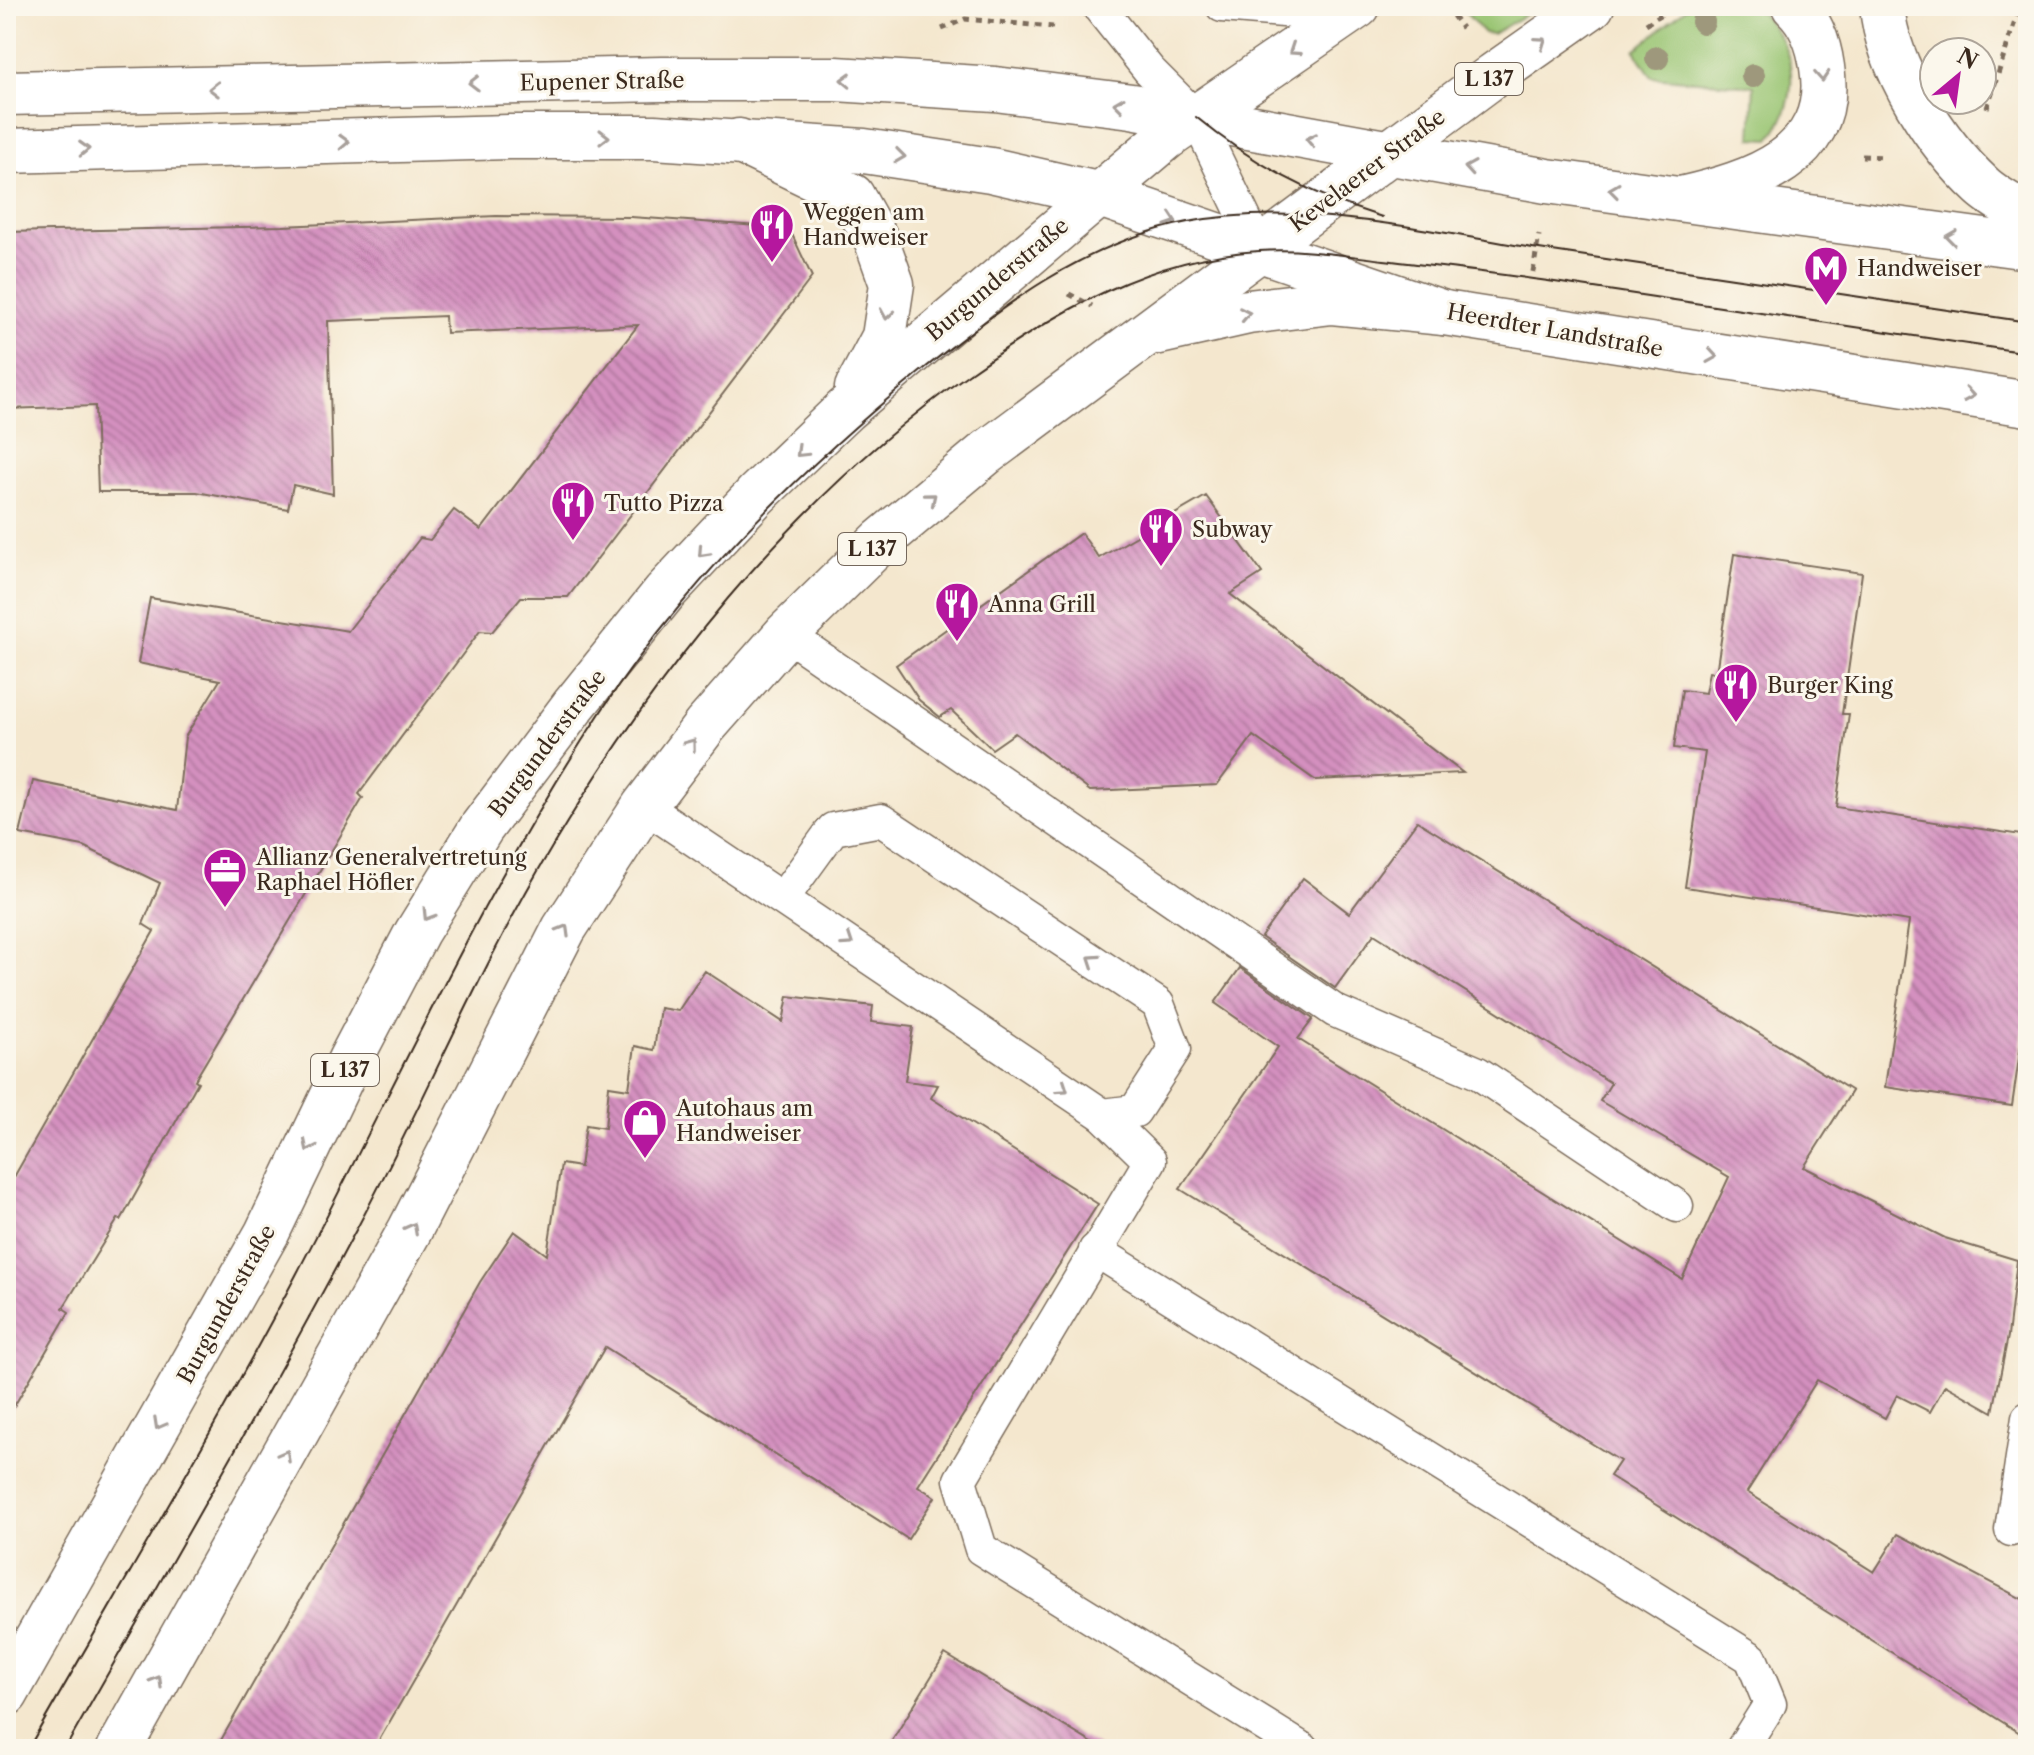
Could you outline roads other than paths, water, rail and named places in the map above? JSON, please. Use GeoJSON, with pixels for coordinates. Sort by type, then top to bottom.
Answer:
{"type":"FeatureCollection","features":[{"type":"Feature","properties":{"kind":"main road","name":"Kevelaerer Straße"},"geometry":{"type":"LineString","coordinates":[[1260,250],[1592,6]]}},
{"type":"Feature","properties":{"kind":"main road"},"geometry":{"type":"LineString","coordinates":[[1681,199],[1728,188],[1771,171],[1794,153],[1816,126],[1825,84],[1819,45],[1794,6]]}},
{"type":"Feature","properties":{"kind":"main road"},"geometry":{"type":"LineString","coordinates":[[1882,6],[1901,71],[1936,136],[1983,188],[2028,216]]}},
{"type":"Feature","properties":{"kind":"main road","name":"L 137"},"geometry":{"type":"LineString","coordinates":[[1196,117],[1351,11]]}},
{"type":"Feature","properties":{"kind":"main road","name":"Eupener Straße"},"geometry":{"type":"LineString","coordinates":[[6,93],[662,79],[836,79],[995,89],[1196,117]]}},
{"type":"Feature","properties":{"kind":"main road"},"geometry":{"type":"LineString","coordinates":[[1196,117],[1388,155],[2028,247]]}},
{"type":"Feature","properties":{"kind":"main road","name":"Burgunderstraße"},"geometry":{"type":"LineString","coordinates":[[6,1694],[267,1233],[350,1060],[417,932],[482,827],[665,592],[756,495],[845,410],[1097,194],[1196,117]]}},
{"type":"Feature","properties":{"kind":"main road"},"geometry":{"type":"LineString","coordinates":[[6,151],[509,137],[739,141],[913,157],[991,170],[1097,194]]}},
{"type":"Feature","properties":{"kind":"main road","name":"L 137"},"geometry":{"type":"LineString","coordinates":[[739,141],[852,196],[876,239],[892,284],[884,337],[845,410]]}},
{"type":"Feature","properties":{"kind":"main road","name":"Heerdter Landstraße"},"geometry":{"type":"LineString","coordinates":[[1097,194],[1444,313],[1524,328],[2028,404]]}},
{"type":"Feature","properties":{"kind":"main road","name":"L 137"},"geometry":{"type":"LineString","coordinates":[[119,1749],[410,1230],[564,929],[644,806],[705,726],[786,634],[882,540],[986,453],[1260,250]]}},
{"type":"Feature","properties":{"kind":"main road"},"geometry":{"type":"LineString","coordinates":[[1141,336],[1248,312],[1332,302],[1444,313]]}},
{"type":"Feature","properties":{"kind":"lane"},"geometry":{"type":"LineString","coordinates":[[1098,6],[1149,70],[1196,117],[1260,250]]}},
{"type":"Feature","properties":{"kind":"lane"},"geometry":{"type":"LineString","coordinates":[[1222,6],[1351,11]]}},
{"type":"Feature","properties":{"kind":"lane"},"geometry":{"type":"LineString","coordinates":[[786,634],[1335,1011],[1478,1073],[1677,1206]]}},
{"type":"Feature","properties":{"kind":"lane"},"geometry":{"type":"LineString","coordinates":[[644,806],[1103,1115],[1150,1161],[960,1480],[981,1549],[1303,1749]]}},
{"type":"Feature","properties":{"kind":"lane"},"geometry":{"type":"LineString","coordinates":[[783,898],[833,829],[881,820],[1158,1004],[1175,1049],[1135,1111],[1103,1115]]}},
{"type":"Feature","properties":{"kind":"lane"},"geometry":{"type":"LineString","coordinates":[[1095,1250],[1751,1658],[1770,1704],[1742,1749]]}},
{"type":"Feature","properties":{"kind":"lane"},"geometry":{"type":"LineString","coordinates":[[2011,1530],[2028,1418]]}},
{"type":"Feature","properties":{"kind":"tram line"},"geometry":{"type":"LineString","coordinates":[[1196,117],[1239,149],[1284,176],[1331,199],[1382,217]]}},
{"type":"Feature","properties":{"kind":"tram line"},"geometry":{"type":"LineString","coordinates":[[28,1749],[255,1352],[515,852],[602,710],[671,617],[748,529],[875,409],[981,324],[1045,280],[1114,245],[1188,222],[1275,214],[1364,220],[2028,322]]}},
{"type":"Feature","properties":{"kind":"tram line"},"geometry":{"type":"LineString","coordinates":[[65,1749],[321,1295],[381,1182],[500,941],[552,847],[594,780],[686,650],[790,529],[907,421],[970,373],[1071,309],[1143,276],[1219,255],[1274,250],[1337,254],[1528,278],[2028,353]]}},
{"type":"Feature","properties":{"kind":"place","name":"Weggen am Handweiser"},"geometry":{"type":"Point","coordinates":[772,264]}},
{"type":"Feature","properties":{"kind":"place","name":"Handweiser"},"geometry":{"type":"Point","coordinates":[1826,307]}},
{"type":"Feature","properties":{"kind":"place","name":"Tutto Pizza"},"geometry":{"type":"Point","coordinates":[573,542]}},
{"type":"Feature","properties":{"kind":"place","name":"Subway"},"geometry":{"type":"Point","coordinates":[1161,568]}},
{"type":"Feature","properties":{"kind":"place","name":"Anna Grill"},"geometry":{"type":"Point","coordinates":[957,643]}},
{"type":"Feature","properties":{"kind":"place","name":"Burger King"},"geometry":{"type":"Point","coordinates":[1736,724]}},
{"type":"Feature","properties":{"kind":"place","name":"Allianz Generalvertretung Raphael Höfler"},"geometry":{"type":"Point","coordinates":[225,909]}},
{"type":"Feature","properties":{"kind":"place","name":"Autohaus am Handweiser"},"geometry":{"type":"Point","coordinates":[645,1160]}}]}
